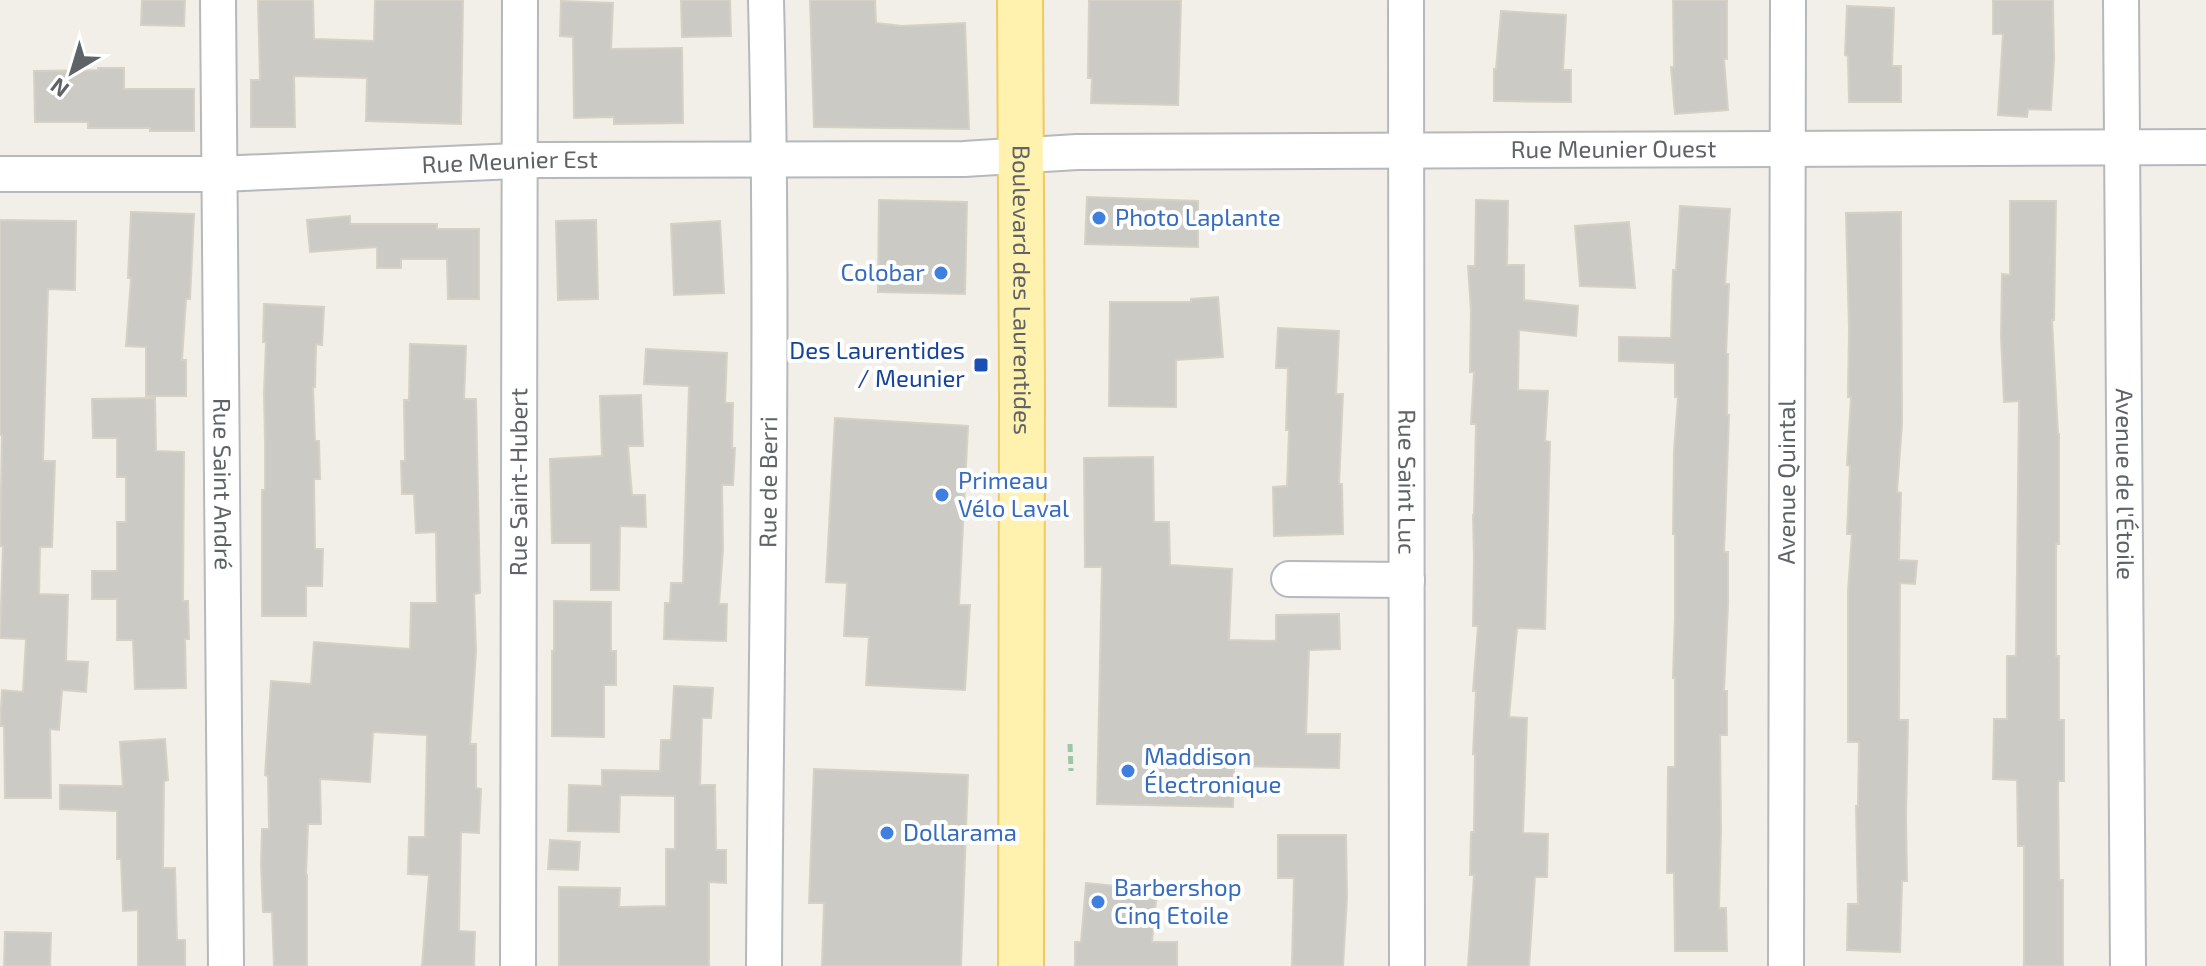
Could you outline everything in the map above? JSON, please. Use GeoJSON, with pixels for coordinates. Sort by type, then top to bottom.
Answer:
{"type":"FeatureCollection","features":[{"type":"Feature","properties":{"kind":"main road","name":"Boulevard des Laurentides"},"geometry":{"type":"LineString","coordinates":[[1020,0],[1021,966]]}},
{"type":"Feature","properties":{"kind":"street","name":"Rue Saint André"},"geometry":{"type":"LineString","coordinates":[[218,0],[226,966]]}},
{"type":"Feature","properties":{"kind":"street","name":"Rue Saint-Hubert"},"geometry":{"type":"LineString","coordinates":[[518,966],[520,0]]}},
{"type":"Feature","properties":{"kind":"street","name":"Rue de Berri"},"geometry":{"type":"LineString","coordinates":[[764,966],[769,304],[766,0]]}},
{"type":"Feature","properties":{"kind":"street","name":"Rue Saint Luc"},"geometry":{"type":"LineString","coordinates":[[1406,0],[1407,966]]}},
{"type":"Feature","properties":{"kind":"street","name":"Avenue Quintal"},"geometry":{"type":"LineString","coordinates":[[1786,966],[1788,0]]}},
{"type":"Feature","properties":{"kind":"street","name":"Avenue de l'Étoile"},"geometry":{"type":"LineString","coordinates":[[2121,0],[2128,966]]}},
{"type":"Feature","properties":{"kind":"street","name":"Rue Meunier Ouest"},"geometry":{"type":"LineString","coordinates":[[1021,155],[1077,152],[2206,147]]}},
{"type":"Feature","properties":{"kind":"street","name":"Rue Meunier Est"},"geometry":{"type":"LineString","coordinates":[[0,174],[219,174],[521,160],[964,159],[1021,155]]}},
{"type":"Feature","properties":{"kind":"street"},"geometry":{"type":"LineString","coordinates":[[1289,579],[1407,580]]}},
{"type":"Feature","properties":{"kind":"path"},"geometry":{"type":"LineString","coordinates":[[1070,744],[1071,771]]}},
{"type":"Feature","properties":{"kind":"building"},"geometry":{"type":"Polygon","coordinates":[[[142,0],[185,0],[184,26],[141,25],[142,0]]]}},
{"type":"Feature","properties":{"kind":"building"},"geometry":{"type":"Polygon","coordinates":[[[258,0],[313,0],[314,39],[374,41],[375,0],[463,0],[461,124],[366,121],[367,78],[294,76],[295,127],[251,127],[251,80],[260,80],[258,0]]]}},
{"type":"Feature","properties":{"kind":"building"},"geometry":{"type":"Polygon","coordinates":[[[681,0],[730,0],[731,36],[682,37],[681,0]]]}},
{"type":"Feature","properties":{"kind":"building"},"geometry":{"type":"Polygon","coordinates":[[[810,0],[875,0],[876,23],[902,26],[965,23],[969,129],[814,127],[810,0]]]}},
{"type":"Feature","properties":{"kind":"building"},"geometry":{"type":"Polygon","coordinates":[[[1089,0],[1181,0],[1178,105],[1091,103],[1092,78],[1088,78],[1089,0]]]}},
{"type":"Feature","properties":{"kind":"building"},"geometry":{"type":"Polygon","coordinates":[[[1673,0],[1727,0],[1727,59],[1724,59],[1728,110],[1675,114],[1671,67],[1674,67],[1673,0]]]}},
{"type":"Feature","properties":{"kind":"building"},"geometry":{"type":"Polygon","coordinates":[[[1993,0],[2053,0],[2051,110],[2028,109],[2027,117],[1998,115],[2003,34],[1993,34],[1993,0]]]}},
{"type":"Feature","properties":{"kind":"building"},"geometry":{"type":"Polygon","coordinates":[[[561,1],[613,3],[611,49],[682,48],[683,123],[614,124],[614,117],[574,118],[573,37],[560,36],[561,1]]]}},
{"type":"Feature","properties":{"kind":"building"},"geometry":{"type":"Polygon","coordinates":[[[1847,6],[1894,8],[1892,66],[1901,66],[1901,102],[1849,102],[1848,56],[1845,55],[1847,6]]]}},
{"type":"Feature","properties":{"kind":"building"},"geometry":{"type":"Polygon","coordinates":[[[1501,11],[1566,15],[1563,70],[1571,70],[1571,102],[1494,101],[1494,69],[1501,11]]]}},
{"type":"Feature","properties":{"kind":"building"},"geometry":{"type":"Polygon","coordinates":[[[124,68],[124,89],[194,89],[194,131],[88,128],[88,122],[35,122],[34,71],[124,68]]]}},
{"type":"Feature","properties":{"kind":"building"},"geometry":{"type":"Polygon","coordinates":[[[1087,197],[1198,201],[1198,247],[1085,244],[1087,197]]]}},
{"type":"Feature","properties":{"kind":"building"},"geometry":{"type":"Polygon","coordinates":[[[879,200],[967,202],[965,294],[878,292],[879,200]]]}},
{"type":"Feature","properties":{"kind":"building"},"geometry":{"type":"Polygon","coordinates":[[[1476,200],[1508,201],[1507,265],[1524,265],[1524,300],[1578,306],[1576,336],[1519,330],[1518,390],[1548,391],[1545,441],[1550,442],[1545,629],[1517,628],[1509,717],[1527,718],[1523,833],[1548,834],[1547,877],[1535,877],[1529,966],[1468,966],[1474,875],[1470,875],[1471,832],[1474,832],[1476,691],[1473,691],[1478,626],[1473,626],[1476,424],[1471,424],[1474,372],[1470,372],[1468,266],[1475,266],[1476,200]]]}},
{"type":"Feature","properties":{"kind":"building"},"geometry":{"type":"Polygon","coordinates":[[[2010,201],[2056,201],[2052,320],[2059,434],[2056,656],[2059,656],[2059,720],[2064,720],[2064,781],[2058,781],[2063,966],[2024,966],[2024,846],[2018,846],[2017,780],[1993,779],[1994,719],[2007,719],[2007,656],[2016,656],[2019,401],[2004,402],[2001,337],[2002,274],[2010,275],[2010,201]]]}},
{"type":"Feature","properties":{"kind":"building"},"geometry":{"type":"Polygon","coordinates":[[[1680,206],[1730,209],[1725,284],[1729,284],[1726,354],[1729,415],[1724,552],[1728,552],[1724,691],[1727,691],[1727,735],[1720,735],[1719,908],[1726,908],[1727,951],[1675,951],[1674,873],[1667,873],[1668,767],[1675,767],[1673,534],[1678,397],[1675,397],[1675,363],[1619,361],[1619,337],[1671,338],[1673,270],[1676,270],[1680,206]]]}},
{"type":"Feature","properties":{"kind":"building"},"geometry":{"type":"Polygon","coordinates":[[[131,212],[194,214],[190,299],[186,299],[182,360],[186,360],[186,396],[146,396],[146,347],[126,346],[131,278],[128,278],[131,212]]]}},
{"type":"Feature","properties":{"kind":"building"},"geometry":{"type":"Polygon","coordinates":[[[1901,212],[1899,560],[1917,561],[1915,584],[1900,583],[1899,720],[1908,720],[1907,881],[1902,881],[1900,952],[1847,950],[1848,904],[1858,904],[1856,806],[1859,742],[1848,742],[1848,591],[1852,534],[1847,534],[1851,397],[1848,397],[1846,213],[1901,212]]]}},
{"type":"Feature","properties":{"kind":"building"},"geometry":{"type":"Polygon","coordinates":[[[350,216],[350,224],[437,224],[437,229],[479,229],[479,299],[448,299],[447,259],[401,259],[401,268],[377,268],[377,247],[310,252],[307,220],[350,216]]]}},
{"type":"Feature","properties":{"kind":"building"},"geometry":{"type":"Polygon","coordinates":[[[0,220],[76,221],[75,290],[48,289],[43,461],[55,461],[52,547],[40,547],[39,594],[68,595],[66,661],[88,662],[86,692],[62,690],[59,730],[50,729],[51,798],[5,798],[4,726],[0,726],[2,690],[23,692],[26,639],[0,638],[3,546],[0,546],[0,220]]]}},
{"type":"Feature","properties":{"kind":"building"},"geometry":{"type":"Polygon","coordinates":[[[596,220],[598,299],[558,300],[556,221],[596,220]]]}},
{"type":"Feature","properties":{"kind":"building"},"geometry":{"type":"Polygon","coordinates":[[[720,221],[724,293],[674,295],[671,224],[720,221]]]}},
{"type":"Feature","properties":{"kind":"building"},"geometry":{"type":"Polygon","coordinates":[[[1629,222],[1635,288],[1580,286],[1575,226],[1629,222]]]}},
{"type":"Feature","properties":{"kind":"building"},"geometry":{"type":"Polygon","coordinates":[[[1218,297],[1223,357],[1176,360],[1176,407],[1109,406],[1110,302],[1191,302],[1191,299],[1218,297]]]}},
{"type":"Feature","properties":{"kind":"building"},"geometry":{"type":"Polygon","coordinates":[[[264,304],[324,307],[322,345],[316,344],[313,387],[320,479],[314,479],[315,549],[323,549],[322,586],[306,586],[306,616],[262,616],[264,304]]]}},
{"type":"Feature","properties":{"kind":"building"},"geometry":{"type":"Polygon","coordinates":[[[1278,328],[1339,331],[1336,394],[1343,394],[1339,484],[1342,484],[1343,534],[1274,536],[1273,487],[1287,486],[1289,430],[1286,430],[1288,368],[1276,368],[1278,328]]]}},
{"type":"Feature","properties":{"kind":"building"},"geometry":{"type":"Polygon","coordinates":[[[410,344],[466,346],[464,399],[476,399],[480,593],[474,594],[476,651],[470,744],[476,744],[476,788],[481,789],[479,833],[461,832],[459,931],[475,932],[474,966],[422,966],[429,875],[408,874],[409,837],[425,837],[427,735],[373,732],[370,782],[320,779],[321,824],[308,824],[307,966],[274,966],[272,912],[263,912],[261,865],[262,829],[269,829],[268,776],[265,775],[271,681],[311,684],[314,642],[410,649],[411,603],[437,603],[436,532],[416,533],[414,494],[402,494],[404,400],[409,400],[410,344]]]}},
{"type":"Feature","properties":{"kind":"building"},"geometry":{"type":"Polygon","coordinates":[[[646,349],[727,353],[725,403],[733,403],[732,448],[735,448],[733,485],[722,485],[723,549],[719,604],[727,604],[726,641],[664,639],[665,603],[670,603],[671,583],[683,583],[689,386],[644,384],[646,349]]]}},
{"type":"Feature","properties":{"kind":"building"},"geometry":{"type":"Polygon","coordinates":[[[641,395],[643,446],[628,446],[632,495],[645,495],[646,527],[620,526],[619,590],[591,590],[591,543],[552,543],[550,459],[602,456],[600,396],[641,395]]]}},
{"type":"Feature","properties":{"kind":"building"},"geometry":{"type":"Polygon","coordinates":[[[155,398],[156,451],[184,452],[183,601],[188,601],[189,639],[185,639],[186,688],[135,689],[133,640],[117,640],[117,599],[92,599],[92,571],[117,571],[117,522],[126,522],[126,477],[117,477],[117,438],[93,438],[92,399],[155,398]]]}},
{"type":"Feature","properties":{"kind":"building"},"geometry":{"type":"Polygon","coordinates":[[[835,418],[968,426],[959,605],[970,605],[965,690],[866,685],[869,637],[844,636],[847,583],[826,582],[835,418]]]}},
{"type":"Feature","properties":{"kind":"building"},"geometry":{"type":"Polygon","coordinates":[[[1153,457],[1154,522],[1169,522],[1170,565],[1232,569],[1229,640],[1276,641],[1276,615],[1339,614],[1340,649],[1309,650],[1306,734],[1340,734],[1339,768],[1234,766],[1233,807],[1097,804],[1102,567],[1085,567],[1084,458],[1153,457]]]}},
{"type":"Feature","properties":{"kind":"building"},"geometry":{"type":"Polygon","coordinates":[[[554,601],[611,602],[611,651],[616,651],[616,685],[604,685],[604,737],[552,736],[554,601]]]}},
{"type":"Feature","properties":{"kind":"building"},"geometry":{"type":"Polygon","coordinates":[[[674,686],[713,688],[711,718],[702,718],[700,785],[715,785],[716,850],[726,850],[726,883],[709,882],[709,966],[559,966],[559,887],[620,888],[619,907],[666,906],[666,849],[675,849],[675,796],[620,795],[619,832],[568,831],[569,785],[602,786],[602,770],[660,771],[661,740],[671,740],[674,686]]]}},
{"type":"Feature","properties":{"kind":"building"},"geometry":{"type":"Polygon","coordinates":[[[165,739],[168,780],[164,781],[163,868],[175,868],[177,940],[185,940],[185,966],[138,966],[138,910],[123,911],[121,859],[117,859],[117,811],[60,809],[60,785],[123,786],[120,742],[165,739]]]}},
{"type":"Feature","properties":{"kind":"building"},"geometry":{"type":"Polygon","coordinates":[[[814,769],[968,775],[961,966],[822,966],[824,903],[809,903],[814,769]]]}},
{"type":"Feature","properties":{"kind":"building"},"geometry":{"type":"Polygon","coordinates":[[[1278,835],[1346,835],[1347,897],[1343,966],[1292,966],[1294,878],[1278,878],[1278,835]]]}},
{"type":"Feature","properties":{"kind":"building"},"geometry":{"type":"Polygon","coordinates":[[[550,840],[580,842],[578,870],[548,869],[550,840]]]}},
{"type":"Feature","properties":{"kind":"building"},"geometry":{"type":"Polygon","coordinates":[[[1086,883],[1157,890],[1152,942],[1177,942],[1177,966],[1075,966],[1075,942],[1081,942],[1086,883]]]}},
{"type":"Feature","properties":{"kind":"building"},"geometry":{"type":"Polygon","coordinates":[[[5,932],[51,933],[50,966],[4,966],[5,932]]]}},
{"type":"Feature","properties":{"kind":"place","name":"Photo Laplante"},"geometry":{"type":"Point","coordinates":[1099,218]}},
{"type":"Feature","properties":{"kind":"place","name":"Colobar"},"geometry":{"type":"Point","coordinates":[941,273]}},
{"type":"Feature","properties":{"kind":"place","name":"Des Laurentides / Meunier"},"geometry":{"type":"Point","coordinates":[981,365]}},
{"type":"Feature","properties":{"kind":"place","name":"Primeau Vélo Laval"},"geometry":{"type":"Point","coordinates":[942,495]}},
{"type":"Feature","properties":{"kind":"place","name":"Maddison Électronique"},"geometry":{"type":"Point","coordinates":[1128,771]}},
{"type":"Feature","properties":{"kind":"place","name":"Dollarama"},"geometry":{"type":"Point","coordinates":[887,833]}},
{"type":"Feature","properties":{"kind":"place","name":"Barbershop Cinq Etoile"},"geometry":{"type":"Point","coordinates":[1098,902]}}]}
